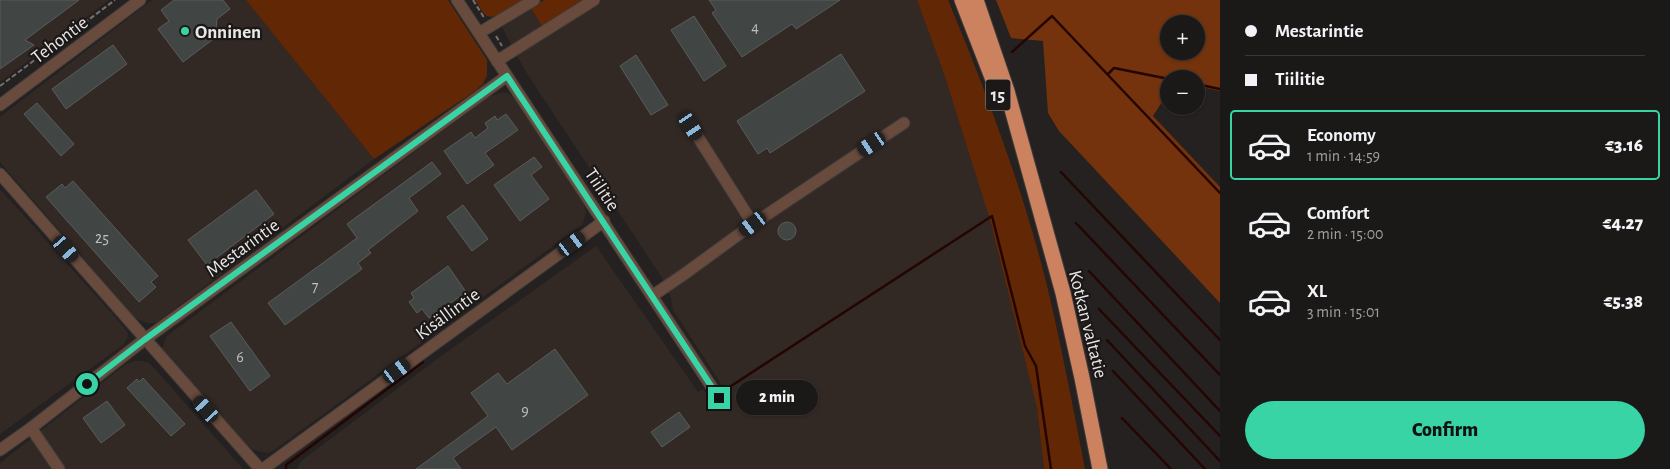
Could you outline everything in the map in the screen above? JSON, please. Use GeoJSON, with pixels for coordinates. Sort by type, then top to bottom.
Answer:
{"type":"FeatureCollection","features":[{"type":"Feature","properties":{"kind":"highway","name":"Kotkan valtatie"},"geometry":{"type":"LineString","coordinates":[[962,0],[1034,190]]}},
{"type":"Feature","properties":{"kind":"highway","name":"Kotkan valtatie"},"geometry":{"type":"LineString","coordinates":[[976,0],[1004,82],[1072,331],[1100,469]]}},
{"type":"Feature","properties":{"kind":"street","name":"Tehontie"},"geometry":{"type":"LineString","coordinates":[[0,105],[140,0]]}},
{"type":"Feature","properties":{"kind":"street","name":"Tiilitie"},"geometry":{"type":"LineString","coordinates":[[457,0],[719,398]]}},
{"type":"Feature","properties":{"kind":"street"},"geometry":{"type":"LineString","coordinates":[[479,33],[534,0]]}},
{"type":"Feature","properties":{"kind":"street"},"geometry":{"type":"LineString","coordinates":[[497,61],[594,0]]}},
{"type":"Feature","properties":{"kind":"street","name":"Mestarintie"},"geometry":{"type":"LineString","coordinates":[[0,450],[144,340],[507,76]]}},
{"type":"Feature","properties":{"kind":"street"},"geometry":{"type":"LineString","coordinates":[[652,296],[753,224],[904,123]]}},
{"type":"Feature","properties":{"kind":"street"},"geometry":{"type":"LineString","coordinates":[[691,126],[753,224]]}},
{"type":"Feature","properties":{"kind":"street","name":"Kisällintie"},"geometry":{"type":"LineString","coordinates":[[0,174],[144,340],[261,469],[604,221]]}},
{"type":"Feature","properties":{"kind":"street"},"geometry":{"type":"LineString","coordinates":[[31,428],[59,469]]}},
{"type":"Feature","properties":{"kind":"path"},"geometry":{"type":"LineString","coordinates":[[0,86],[115,0]]}},
{"type":"Feature","properties":{"kind":"shaded area"},"geometry":{"type":"Polygon","coordinates":[[[0,0],[109,0],[0,82],[0,0]]]}},
{"type":"Feature","properties":{"kind":"shaded area"},"geometry":{"type":"Polygon","coordinates":[[[152,0],[246,0],[374,159],[156,323],[147,323],[135,318],[0,162],[0,117],[152,0]]]}},
{"type":"Feature","properties":{"kind":"shaded area"},"geometry":{"type":"Polygon","coordinates":[[[246,0],[448,0],[487,60],[487,75],[483,84],[475,91],[374,159],[246,0]]]}},
{"type":"Feature","properties":{"kind":"shaded area"},"geometry":{"type":"Polygon","coordinates":[[[475,0],[523,0],[491,17],[484,13],[475,0]]]}},
{"type":"Feature","properties":{"kind":"shaded area"},"geometry":{"type":"Polygon","coordinates":[[[544,0],[583,0],[542,26],[531,8],[544,0]]]}},
{"type":"Feature","properties":{"kind":"shaded area"},"geometry":{"type":"Polygon","coordinates":[[[546,0],[917,0],[943,71],[990,220],[1037,408],[1044,469],[297,469],[301,461],[437,359],[596,246],[698,392],[703,389],[712,402],[727,393],[673,310],[671,298],[661,276],[524,69],[502,27],[546,0]]]}},
{"type":"Feature","properties":{"kind":"shaded area"},"geometry":{"type":"Polygon","coordinates":[[[917,0],[948,0],[1005,147],[1030,222],[1050,298],[1085,469],[1044,469],[1037,408],[990,220],[943,71],[917,0]]]}},
{"type":"Feature","properties":{"kind":"shaded area"},"geometry":{"type":"Polygon","coordinates":[[[996,0],[1220,0],[1220,91],[1205,88],[1205,70],[1160,70],[1160,105],[1153,116],[1220,187],[1220,303],[1059,131],[1048,113],[1043,41],[1011,38],[996,0]]]}},
{"type":"Feature","properties":{"kind":"shaded area"},"geometry":{"type":"Polygon","coordinates":[[[504,92],[510,94],[517,102],[584,205],[586,212],[583,224],[273,451],[268,453],[253,450],[164,353],[162,348],[167,336],[490,96],[504,92]]]}},
{"type":"Feature","properties":{"kind":"shaded area"},"geometry":{"type":"Polygon","coordinates":[[[0,189],[128,333],[123,345],[0,434],[0,189]]]}},
{"type":"Feature","properties":{"kind":"shaded area"},"geometry":{"type":"Polygon","coordinates":[[[135,361],[149,363],[155,369],[243,469],[0,469],[0,463],[126,364],[135,361]]]}},
{"type":"Feature","properties":{"kind":"building"},"geometry":{"type":"Polygon","coordinates":[[[0,0],[79,0],[25,40],[34,45],[0,69],[0,0]]]}},
{"type":"Feature","properties":{"kind":"building","name":"Onninen"},"geometry":{"type":"Polygon","coordinates":[[[174,0],[223,0],[230,9],[217,19],[216,29],[212,32],[216,37],[183,62],[158,29],[169,21],[161,10],[174,0]]]}},
{"type":"Feature","properties":{"kind":"building"},"geometry":{"type":"Polygon","coordinates":[[[709,0],[840,0],[796,29],[792,24],[742,57],[712,13],[716,10],[709,0]]]}},
{"type":"Feature","properties":{"kind":"building"},"geometry":{"type":"Polygon","coordinates":[[[694,16],[726,66],[704,81],[671,30],[694,16]]]}},
{"type":"Feature","properties":{"kind":"building"},"geometry":{"type":"Polygon","coordinates":[[[113,45],[127,64],[66,109],[52,89],[113,45]]]}},
{"type":"Feature","properties":{"kind":"building"},"geometry":{"type":"Polygon","coordinates":[[[841,54],[865,91],[770,153],[767,148],[758,154],[737,121],[841,54]]]}},
{"type":"Feature","properties":{"kind":"building"},"geometry":{"type":"Polygon","coordinates":[[[636,55],[668,105],[651,115],[620,66],[636,55]]]}},
{"type":"Feature","properties":{"kind":"building"},"geometry":{"type":"Polygon","coordinates":[[[37,103],[74,144],[61,156],[24,114],[37,103]]]}},
{"type":"Feature","properties":{"kind":"building"},"geometry":{"type":"Polygon","coordinates":[[[506,114],[518,130],[485,153],[494,165],[467,184],[444,151],[471,132],[475,138],[488,128],[485,123],[495,116],[497,120],[506,114]]]}},
{"type":"Feature","properties":{"kind":"building"},"geometry":{"type":"Polygon","coordinates":[[[534,157],[542,167],[531,175],[549,199],[520,221],[494,185],[534,157]]]}},
{"type":"Feature","properties":{"kind":"building"},"geometry":{"type":"Polygon","coordinates":[[[432,162],[441,174],[409,198],[418,211],[368,250],[371,253],[358,263],[362,269],[285,325],[268,303],[357,238],[347,224],[432,162]]]}},
{"type":"Feature","properties":{"kind":"building"},"geometry":{"type":"Polygon","coordinates":[[[73,181],[158,276],[151,282],[156,287],[139,302],[46,197],[62,184],[65,188],[73,181]]]}},
{"type":"Feature","properties":{"kind":"building"},"geometry":{"type":"Polygon","coordinates":[[[256,190],[274,214],[207,265],[188,240],[256,190]]]}},
{"type":"Feature","properties":{"kind":"building"},"geometry":{"type":"Polygon","coordinates":[[[463,205],[488,239],[472,251],[447,217],[463,205]]]}},
{"type":"Feature","properties":{"kind":"building"},"geometry":{"type":"Polygon","coordinates":[[[783,222],[791,222],[796,227],[794,238],[783,240],[778,235],[778,227],[783,222]]]}},
{"type":"Feature","properties":{"kind":"building"},"geometry":{"type":"Polygon","coordinates":[[[448,266],[466,292],[429,318],[422,309],[417,313],[409,302],[414,298],[411,293],[448,266]]]}},
{"type":"Feature","properties":{"kind":"building"},"geometry":{"type":"Polygon","coordinates":[[[231,322],[270,376],[250,391],[210,336],[231,322]]]}},
{"type":"Feature","properties":{"kind":"building"},"geometry":{"type":"Polygon","coordinates":[[[555,349],[588,395],[512,450],[496,427],[453,458],[461,469],[416,469],[488,416],[471,393],[498,373],[507,384],[555,349]]]}},
{"type":"Feature","properties":{"kind":"building"},"geometry":{"type":"Polygon","coordinates":[[[143,378],[185,424],[171,436],[127,388],[137,379],[139,382],[143,378]]]}},
{"type":"Feature","properties":{"kind":"building"},"geometry":{"type":"Polygon","coordinates":[[[107,401],[125,425],[101,443],[83,418],[107,401]]]}},
{"type":"Feature","properties":{"kind":"building"},"geometry":{"type":"Polygon","coordinates":[[[679,412],[690,427],[662,447],[651,432],[679,412]]]}},
{"type":"Feature","properties":{"kind":"waterway"},"geometry":{"type":"LineString","coordinates":[[1012,52],[1052,16],[1220,193]]}},
{"type":"Feature","properties":{"kind":"waterway"},"geometry":{"type":"LineString","coordinates":[[1108,74],[1114,68],[1160,77]]}},
{"type":"Feature","properties":{"kind":"waterway"},"geometry":{"type":"LineString","coordinates":[[1205,86],[1220,89]]}},
{"type":"Feature","properties":{"kind":"waterway"},"geometry":{"type":"LineString","coordinates":[[1061,172],[1220,340]]}},
{"type":"Feature","properties":{"kind":"waterway"},"geometry":{"type":"LineString","coordinates":[[728,388],[992,216],[1025,346],[1036,366],[1051,469]]}},
{"type":"Feature","properties":{"kind":"waterway"},"geometry":{"type":"LineString","coordinates":[[1076,223],[1220,375]]}},
{"type":"Feature","properties":{"kind":"waterway"},"geometry":{"type":"LineString","coordinates":[[1089,271],[1220,411]]}},
{"type":"Feature","properties":{"kind":"waterway"},"geometry":{"type":"LineString","coordinates":[[1099,309],[1220,436]]}},
{"type":"Feature","properties":{"kind":"waterway"},"geometry":{"type":"LineString","coordinates":[[1107,340],[1220,461]]}},
{"type":"Feature","properties":{"kind":"waterway"},"geometry":{"type":"LineString","coordinates":[[286,469],[286,465],[423,362]]}},
{"type":"Feature","properties":{"kind":"waterway"},"geometry":{"type":"LineString","coordinates":[[1113,371],[1205,469]]}},
{"type":"Feature","properties":{"kind":"waterway"},"geometry":{"type":"LineString","coordinates":[[1122,418],[1171,469]]}},
{"type":"Feature","properties":{"kind":"place","name":"Onninen"},"geometry":{"type":"Point","coordinates":[185,31]}},
{"type":"Feature","properties":{"kind":"route"},"geometry":{"type":"LineString","coordinates":[[87,384],[144,340],[507,76],[719,398]]}}]}
